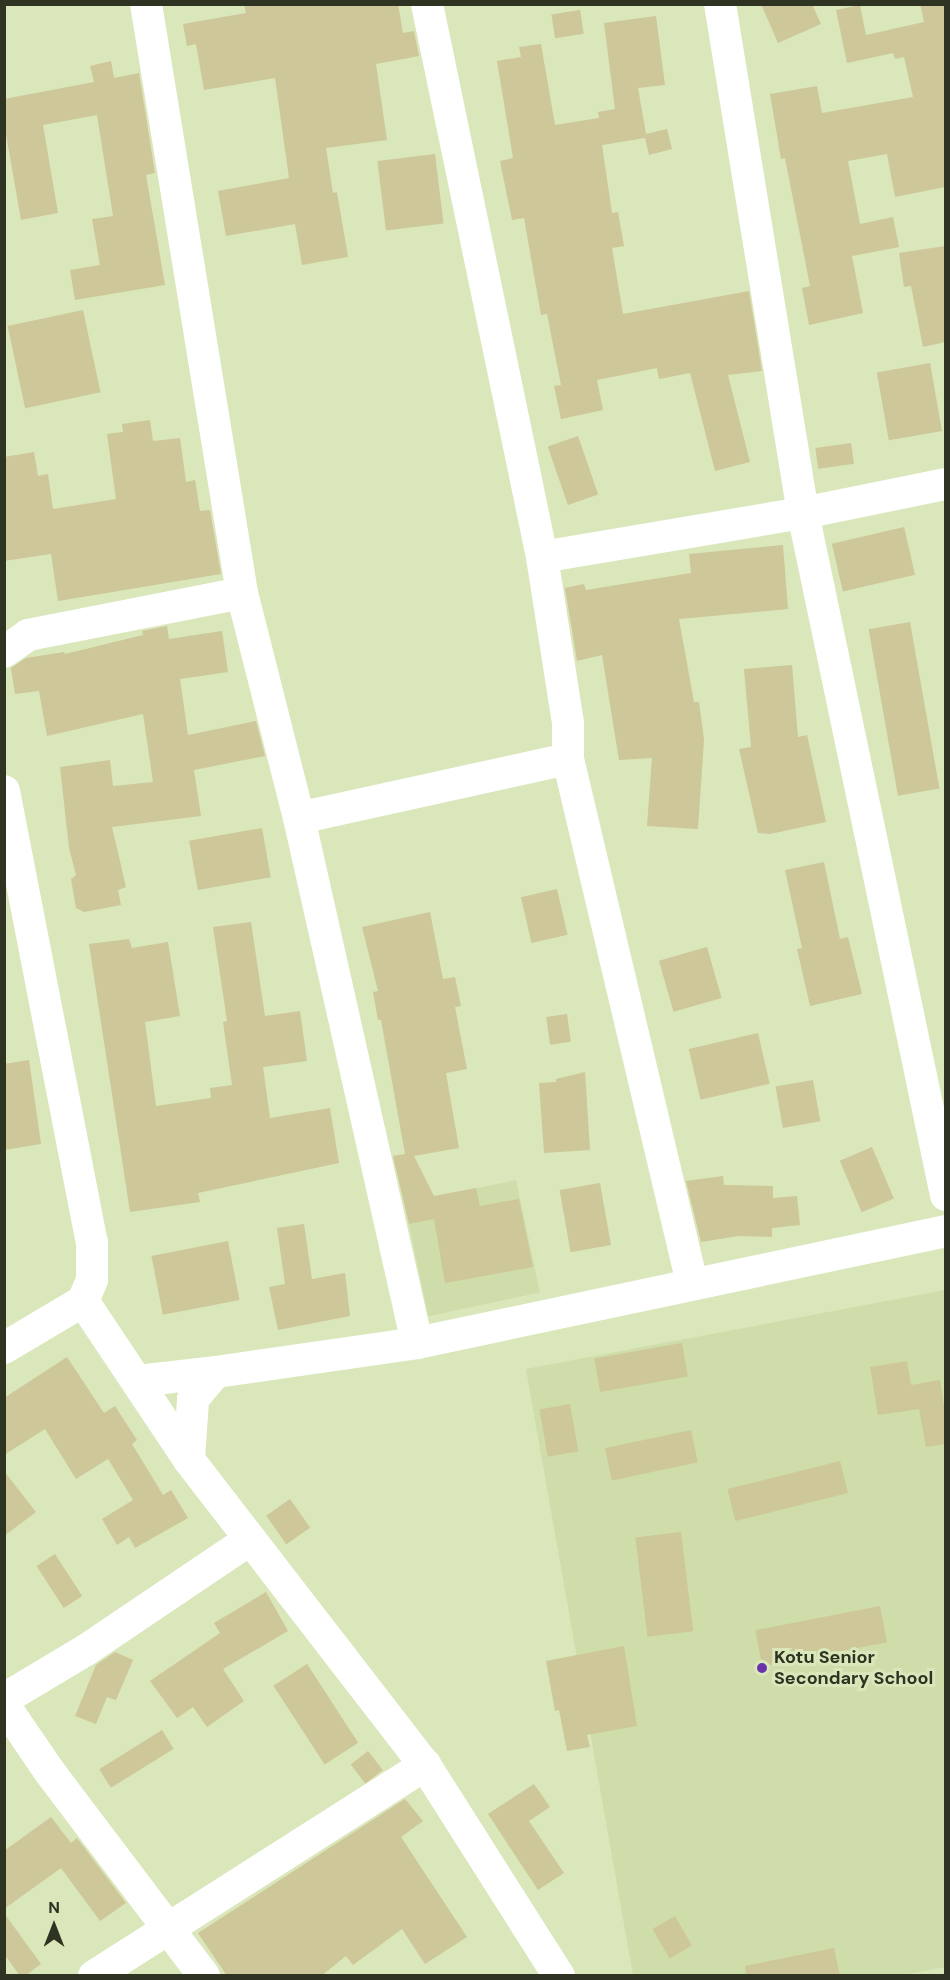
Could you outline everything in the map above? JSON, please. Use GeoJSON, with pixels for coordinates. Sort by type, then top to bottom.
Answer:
{"type":"FeatureCollection","features":[{"type":"Feature","properties":{"kind":"street"},"geometry":{"type":"LineString","coordinates":[[146,4],[242,593],[299,818],[417,1343]]}},
{"type":"Feature","properties":{"kind":"street"},"geometry":{"type":"LineString","coordinates":[[427,4],[542,557],[568,723],[568,759],[692,1283]]}},
{"type":"Feature","properties":{"kind":"street"},"geometry":{"type":"LineString","coordinates":[[720,4],[803,513],[945,1195]]}},
{"type":"Feature","properties":{"kind":"street"},"geometry":{"type":"LineString","coordinates":[[542,557],[803,513],[945,484]]}},
{"type":"Feature","properties":{"kind":"street"},"geometry":{"type":"LineString","coordinates":[[4,652],[28,635],[242,593]]}},
{"type":"Feature","properties":{"kind":"street"},"geometry":{"type":"LineString","coordinates":[[299,818],[568,759]]}},
{"type":"Feature","properties":{"kind":"street"},"geometry":{"type":"LineString","coordinates":[[4,791],[92,1242],[92,1280],[83,1301],[4,1348]]}},
{"type":"Feature","properties":{"kind":"street"},"geometry":{"type":"LineString","coordinates":[[138,1381],[417,1343],[945,1231]]}},
{"type":"Feature","properties":{"kind":"street"},"geometry":{"type":"LineString","coordinates":[[83,1301],[189,1460],[425,1765],[559,1976]]}},
{"type":"Feature","properties":{"kind":"street"},"geometry":{"type":"LineString","coordinates":[[189,1460],[193,1399],[216,1372]]}},
{"type":"Feature","properties":{"kind":"street"},"geometry":{"type":"LineString","coordinates":[[4,1699],[86,1650],[249,1540]]}},
{"type":"Feature","properties":{"kind":"street"},"geometry":{"type":"LineString","coordinates":[[4,1705],[49,1771],[171,1929],[204,1976]]}},
{"type":"Feature","properties":{"kind":"street"},"geometry":{"type":"LineString","coordinates":[[94,1976],[425,1765]]}},
{"type":"Feature","properties":{"kind":"shaded area"},"geometry":{"type":"Polygon","coordinates":[[[516,1180],[540,1292],[428,1316],[404,1204],[516,1180]]]}},
{"type":"Feature","properties":{"kind":"shaded area","name":"Kotu Senior Secondary School"},"geometry":{"type":"Polygon","coordinates":[[[945,1290],[945,1967],[898,1976],[633,1975],[526,1369],[945,1290]]]}},
{"type":"Feature","properties":{"kind":"building"},"geometry":{"type":"Polygon","coordinates":[[[244,4],[398,4],[403,33],[414,31],[419,56],[376,64],[387,140],[326,148],[333,193],[337,192],[348,257],[302,265],[295,224],[226,236],[218,191],[289,178],[275,78],[204,90],[196,44],[187,46],[183,24],[246,13],[244,4]]]}},
{"type":"Feature","properties":{"kind":"building"},"geometry":{"type":"Polygon","coordinates":[[[761,4],[812,4],[821,24],[778,43],[761,4]]]}},
{"type":"Feature","properties":{"kind":"building"},"geometry":{"type":"Polygon","coordinates":[[[920,4],[945,4],[945,187],[895,197],[887,154],[848,161],[860,224],[893,217],[899,247],[852,256],[863,313],[809,325],[802,288],[810,286],[785,158],[781,159],[770,94],[817,86],[822,113],[913,97],[904,57],[895,59],[893,53],[847,63],[836,10],[860,5],[866,35],[924,22],[920,4]]]}},
{"type":"Feature","properties":{"kind":"building"},"geometry":{"type":"Polygon","coordinates":[[[580,10],[584,34],[555,38],[551,15],[580,10]]]}},
{"type":"Feature","properties":{"kind":"building"},"geometry":{"type":"Polygon","coordinates":[[[656,16],[665,85],[638,88],[646,134],[667,129],[672,149],[649,155],[645,138],[602,145],[612,213],[618,212],[624,246],[612,248],[623,314],[749,291],[762,371],[728,375],[750,462],[715,471],[690,373],[659,379],[657,368],[597,380],[603,410],[561,419],[554,386],[561,385],[547,314],[541,315],[524,218],[512,220],[500,161],[513,158],[497,61],[521,57],[519,47],[541,44],[555,125],[599,118],[598,112],[615,109],[604,23],[656,16]]]}},
{"type":"Feature","properties":{"kind":"building"},"geometry":{"type":"Polygon","coordinates":[[[111,61],[114,78],[139,73],[155,173],[146,175],[165,285],[75,300],[70,270],[100,265],[92,219],[113,216],[97,115],[43,125],[58,213],[21,220],[4,123],[4,99],[94,82],[90,66],[111,61]]]}},
{"type":"Feature","properties":{"kind":"building"},"geometry":{"type":"Polygon","coordinates":[[[435,154],[444,223],[386,231],[377,161],[435,154]]]}},
{"type":"Feature","properties":{"kind":"building"},"geometry":{"type":"Polygon","coordinates":[[[945,246],[945,342],[923,347],[911,286],[904,287],[899,253],[945,246]]]}},
{"type":"Feature","properties":{"kind":"building"},"geometry":{"type":"Polygon","coordinates":[[[83,310],[100,392],[25,408],[8,326],[83,310]]]}},
{"type":"Feature","properties":{"kind":"building"},"geometry":{"type":"Polygon","coordinates":[[[930,363],[942,431],[889,440],[877,372],[930,363]]]}},
{"type":"Feature","properties":{"kind":"building"},"geometry":{"type":"Polygon","coordinates":[[[150,420],[153,441],[180,438],[186,482],[195,480],[200,511],[210,510],[221,574],[58,601],[51,554],[4,561],[4,457],[34,452],[38,476],[48,474],[53,509],[116,499],[107,434],[123,432],[122,424],[150,420]]]}},
{"type":"Feature","properties":{"kind":"building"},"geometry":{"type":"Polygon","coordinates":[[[578,436],[598,495],[568,505],[548,446],[578,436]]]}},
{"type":"Feature","properties":{"kind":"building"},"geometry":{"type":"Polygon","coordinates":[[[851,443],[854,464],[818,469],[815,448],[851,443]]]}},
{"type":"Feature","properties":{"kind":"building"},"geometry":{"type":"Polygon","coordinates":[[[904,527],[915,575],[843,591],[832,544],[904,527]]]}},
{"type":"Feature","properties":{"kind":"building"},"geometry":{"type":"Polygon","coordinates":[[[783,545],[788,609],[679,619],[694,702],[699,702],[704,740],[698,829],[647,826],[652,758],[619,760],[602,655],[577,661],[565,588],[584,584],[586,590],[691,573],[689,554],[783,545]]]}},
{"type":"Feature","properties":{"kind":"building"},"geometry":{"type":"Polygon","coordinates":[[[910,622],[939,788],[898,796],[869,629],[910,622]]]}},
{"type":"Feature","properties":{"kind":"building"},"geometry":{"type":"Polygon","coordinates":[[[167,626],[169,639],[222,631],[228,672],[180,679],[188,735],[256,721],[265,756],[194,770],[201,816],[112,827],[126,887],[118,890],[121,905],[84,912],[76,908],[71,879],[76,875],[69,848],[60,767],[110,760],[113,786],[153,782],[143,714],[47,736],[39,691],[15,694],[11,668],[26,658],[64,652],[65,654],[143,635],[142,631],[167,626]]]}},
{"type":"Feature","properties":{"kind":"building"},"geometry":{"type":"Polygon","coordinates":[[[792,665],[798,737],[807,735],[826,822],[770,834],[758,833],[739,749],[751,747],[744,669],[792,665]]]}},
{"type":"Feature","properties":{"kind":"building"},"geometry":{"type":"Polygon","coordinates":[[[262,828],[271,877],[198,890],[189,841],[262,828]]]}},
{"type":"Feature","properties":{"kind":"building"},"geometry":{"type":"Polygon","coordinates":[[[824,862],[840,939],[848,937],[862,994],[810,1006],[797,949],[802,948],[785,870],[824,862]]]}},
{"type":"Feature","properties":{"kind":"building"},"geometry":{"type":"Polygon","coordinates":[[[557,889],[568,935],[532,943],[521,897],[557,889]]]}},
{"type":"Feature","properties":{"kind":"building"},"geometry":{"type":"Polygon","coordinates":[[[430,912],[443,979],[455,977],[461,1006],[455,1007],[467,1069],[446,1073],[459,1148],[414,1156],[434,1196],[476,1188],[480,1206],[519,1199],[533,1267],[445,1283],[434,1219],[409,1224],[393,1156],[405,1154],[381,1020],[378,1020],[373,992],[378,991],[362,927],[430,912]]]}},
{"type":"Feature","properties":{"kind":"building"},"geometry":{"type":"Polygon","coordinates":[[[251,922],[265,1016],[300,1011],[307,1061],[263,1067],[270,1118],[330,1108],[339,1163],[198,1193],[200,1202],[130,1212],[89,944],[129,939],[132,948],[168,942],[180,1016],[145,1022],[156,1106],[211,1098],[210,1088],[232,1085],[223,1022],[227,1021],[213,927],[251,922]]]}},
{"type":"Feature","properties":{"kind":"building"},"geometry":{"type":"Polygon","coordinates":[[[707,947],[722,998],[674,1012],[659,961],[707,947]]]}},
{"type":"Feature","properties":{"kind":"building"},"geometry":{"type":"Polygon","coordinates":[[[567,1014],[571,1042],[550,1045],[546,1017],[567,1014]]]}},
{"type":"Feature","properties":{"kind":"building"},"geometry":{"type":"Polygon","coordinates":[[[758,1033],[770,1084],[701,1100],[689,1049],[758,1033]]]}},
{"type":"Feature","properties":{"kind":"building"},"geometry":{"type":"Polygon","coordinates":[[[29,1060],[41,1144],[4,1150],[4,1064],[29,1060]]]}},
{"type":"Feature","properties":{"kind":"building"},"geometry":{"type":"Polygon","coordinates":[[[585,1072],[590,1150],[544,1153],[539,1083],[556,1082],[556,1079],[585,1072]]]}},
{"type":"Feature","properties":{"kind":"building"},"geometry":{"type":"Polygon","coordinates":[[[813,1080],[820,1121],[783,1128],[776,1087],[813,1080]]]}},
{"type":"Feature","properties":{"kind":"building"},"geometry":{"type":"Polygon","coordinates":[[[872,1147],[894,1199],[862,1212],[840,1161],[872,1147]]]}},
{"type":"Feature","properties":{"kind":"building"},"geometry":{"type":"Polygon","coordinates":[[[723,1176],[724,1185],[773,1186],[773,1198],[797,1196],[800,1225],[772,1228],[772,1237],[738,1236],[701,1242],[686,1181],[723,1176]]]}},
{"type":"Feature","properties":{"kind":"building"},"geometry":{"type":"Polygon","coordinates":[[[600,1183],[611,1245],[571,1252],[560,1190],[600,1183]]]}},
{"type":"Feature","properties":{"kind":"building"},"geometry":{"type":"Polygon","coordinates":[[[304,1224],[312,1279],[345,1273],[350,1316],[278,1330],[269,1287],[285,1284],[277,1228],[304,1224]]]}},
{"type":"Feature","properties":{"kind":"building"},"geometry":{"type":"Polygon","coordinates":[[[228,1241],[239,1300],[163,1315],[151,1256],[228,1241]]]}},
{"type":"Feature","properties":{"kind":"building"},"geometry":{"type":"Polygon","coordinates":[[[682,1343],[688,1376],[600,1392],[594,1358],[682,1343]]]}},
{"type":"Feature","properties":{"kind":"building"},"geometry":{"type":"Polygon","coordinates":[[[67,1357],[104,1413],[115,1406],[137,1440],[132,1444],[163,1495],[171,1490],[188,1518],[135,1548],[129,1537],[117,1545],[102,1519],[133,1500],[108,1459],[76,1479],[45,1429],[4,1455],[4,1398],[67,1357]]]}},
{"type":"Feature","properties":{"kind":"building"},"geometry":{"type":"Polygon","coordinates":[[[907,1361],[911,1385],[940,1380],[945,1413],[945,1444],[926,1447],[919,1409],[878,1415],[870,1367],[907,1361]]]}},
{"type":"Feature","properties":{"kind":"building"},"geometry":{"type":"Polygon","coordinates":[[[570,1404],[578,1451],[548,1457],[539,1409],[570,1404]]]}},
{"type":"Feature","properties":{"kind":"building"},"geometry":{"type":"Polygon","coordinates":[[[691,1430],[698,1462],[612,1481],[605,1448],[691,1430]]]}},
{"type":"Feature","properties":{"kind":"building"},"geometry":{"type":"Polygon","coordinates":[[[840,1461],[848,1493],[735,1521],[727,1489],[840,1461]]]}},
{"type":"Feature","properties":{"kind":"building"},"geometry":{"type":"Polygon","coordinates":[[[4,1471],[36,1512],[4,1536],[4,1471]]]}},
{"type":"Feature","properties":{"kind":"building"},"geometry":{"type":"Polygon","coordinates":[[[290,1499],[310,1528],[286,1544],[266,1516],[290,1499]]]}},
{"type":"Feature","properties":{"kind":"building"},"geometry":{"type":"Polygon","coordinates":[[[681,1532],[693,1631],[648,1637],[635,1538],[681,1532]]]}},
{"type":"Feature","properties":{"kind":"building"},"geometry":{"type":"Polygon","coordinates":[[[55,1554],[82,1596],[64,1608],[37,1566],[55,1554]]]}},
{"type":"Feature","properties":{"kind":"building"},"geometry":{"type":"Polygon","coordinates":[[[266,1592],[288,1631],[223,1669],[244,1701],[207,1727],[193,1707],[177,1718],[150,1681],[220,1633],[214,1623],[266,1592]]]}},
{"type":"Feature","properties":{"kind":"building"},"geometry":{"type":"Polygon","coordinates":[[[880,1606],[887,1642],[762,1667],[755,1630],[880,1606]]]}},
{"type":"Feature","properties":{"kind":"building"},"geometry":{"type":"Polygon","coordinates":[[[624,1646],[637,1726],[587,1735],[590,1747],[567,1751],[559,1710],[555,1711],[546,1661],[624,1646]]]}},
{"type":"Feature","properties":{"kind":"building"},"geometry":{"type":"Polygon","coordinates":[[[115,1652],[133,1660],[116,1700],[107,1697],[96,1724],[75,1716],[96,1665],[115,1652]]]}},
{"type":"Feature","properties":{"kind":"building"},"geometry":{"type":"Polygon","coordinates":[[[307,1664],[358,1743],[325,1765],[273,1686],[307,1664]]]}},
{"type":"Feature","properties":{"kind":"building"},"geometry":{"type":"Polygon","coordinates":[[[162,1730],[174,1749],[111,1788],[99,1769],[162,1730]]]}},
{"type":"Feature","properties":{"kind":"building"},"geometry":{"type":"Polygon","coordinates":[[[368,1751],[383,1770],[365,1783],[351,1765],[368,1751]]]}},
{"type":"Feature","properties":{"kind":"building"},"geometry":{"type":"Polygon","coordinates":[[[534,1784],[550,1807],[529,1821],[564,1873],[538,1890],[488,1814],[534,1784]]]}},
{"type":"Feature","properties":{"kind":"building"},"geometry":{"type":"Polygon","coordinates":[[[405,1799],[423,1821],[401,1837],[467,1937],[425,1964],[402,1929],[353,1965],[346,1956],[321,1976],[227,1976],[198,1933],[405,1799]]]}},
{"type":"Feature","properties":{"kind":"building"},"geometry":{"type":"Polygon","coordinates":[[[51,1817],[71,1843],[77,1838],[126,1903],[100,1921],[61,1868],[4,1909],[4,1851],[51,1817]]]}},
{"type":"Feature","properties":{"kind":"building"},"geometry":{"type":"Polygon","coordinates":[[[4,1913],[41,1964],[25,1976],[20,1976],[4,1954],[4,1913]]]}},
{"type":"Feature","properties":{"kind":"building"},"geometry":{"type":"Polygon","coordinates":[[[675,1916],[692,1945],[669,1958],[652,1929],[675,1916]]]}},
{"type":"Feature","properties":{"kind":"building"},"geometry":{"type":"Polygon","coordinates":[[[834,1948],[840,1976],[746,1976],[745,1966],[834,1948]]]}},
{"type":"Feature","properties":{"kind":"place","name":"Kotu Senior Secondary School"},"geometry":{"type":"Point","coordinates":[762,1668]}}]}
